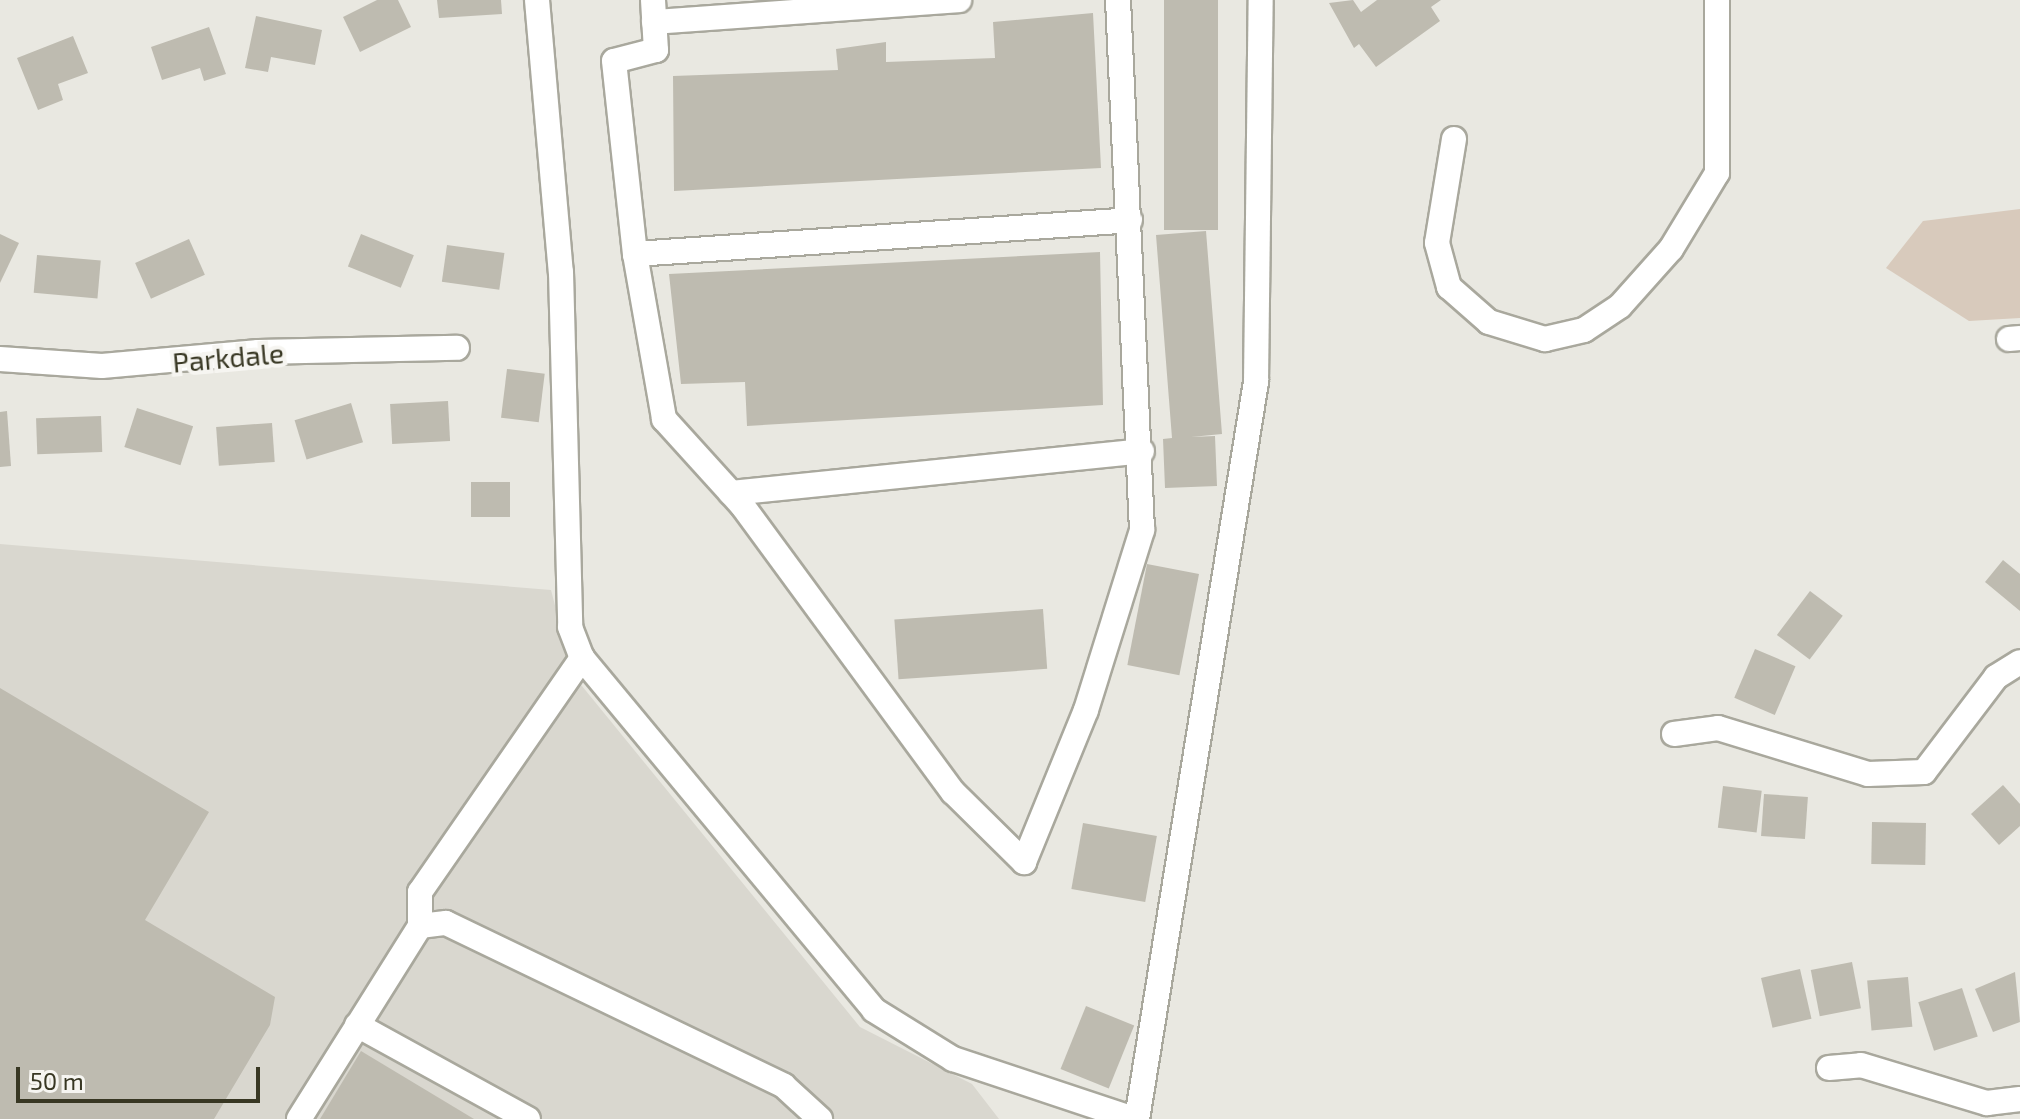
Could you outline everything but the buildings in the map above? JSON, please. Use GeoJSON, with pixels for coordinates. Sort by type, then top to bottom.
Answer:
{"type":"FeatureCollection","features":[{"type":"Feature","properties":{"kind":"street"},"geometry":{"type":"LineString","coordinates":[[537,0],[561,272],[570,627],[582,658],[874,1010],[953,1059],[1135,1119],[1256,382],[1261,0]]}},
{"type":"Feature","properties":{"kind":"street"},"geometry":{"type":"LineString","coordinates":[[959,0],[654,11],[656,50],[614,61],[635,254],[664,419],[731,493],[953,792],[1024,862],[1124,597],[1142,530],[1142,451],[1118,0]]}},
{"type":"Feature","properties":{"kind":"street"},"geometry":{"type":"LineString","coordinates":[[1454,139],[1437,243],[1449,287],[1489,322],[1545,339],[1584,330],[1620,306],[1671,249],[1717,173],[1717,0]]}},
{"type":"Feature","properties":{"kind":"street"},"geometry":{"type":"LineString","coordinates":[[635,254],[1130,220]]}},
{"type":"Feature","properties":{"kind":"street","name":"Parkdale"},"geometry":{"type":"LineString","coordinates":[[0,359],[102,366],[289,350],[457,348]]}},
{"type":"Feature","properties":{"kind":"street"},"geometry":{"type":"LineString","coordinates":[[731,493],[1142,451]]}},
{"type":"Feature","properties":{"kind":"street"},"geometry":{"type":"LineString","coordinates":[[299,1119],[420,926],[420,892],[582,658]]}},
{"type":"Feature","properties":{"kind":"street"},"geometry":{"type":"LineString","coordinates":[[1674,734],[1718,728],[1868,774],[1924,772],[1996,677],[2020,662]]}},
{"type":"Feature","properties":{"kind":"street"},"geometry":{"type":"LineString","coordinates":[[420,926],[462,926],[784,1086],[820,1119]]}},
{"type":"Feature","properties":{"kind":"street"},"geometry":{"type":"LineString","coordinates":[[357,1025],[528,1119]]}},
{"type":"Feature","properties":{"kind":"street"},"geometry":{"type":"LineString","coordinates":[[1829,1068],[1861,1065],[1986,1111],[2020,1099]]}},
{"type":"Feature","properties":{"kind":"shaded area"},"geometry":{"type":"Polygon","coordinates":[[[2020,209],[2020,318],[1969,321],[1886,268],[1923,221],[2020,209]]]}},
{"type":"Feature","properties":{"kind":"shaded area"},"geometry":{"type":"Polygon","coordinates":[[[0,544],[551,590],[573,675],[860,1027],[972,1084],[999,1119],[0,1119],[0,544]]]}}]}
